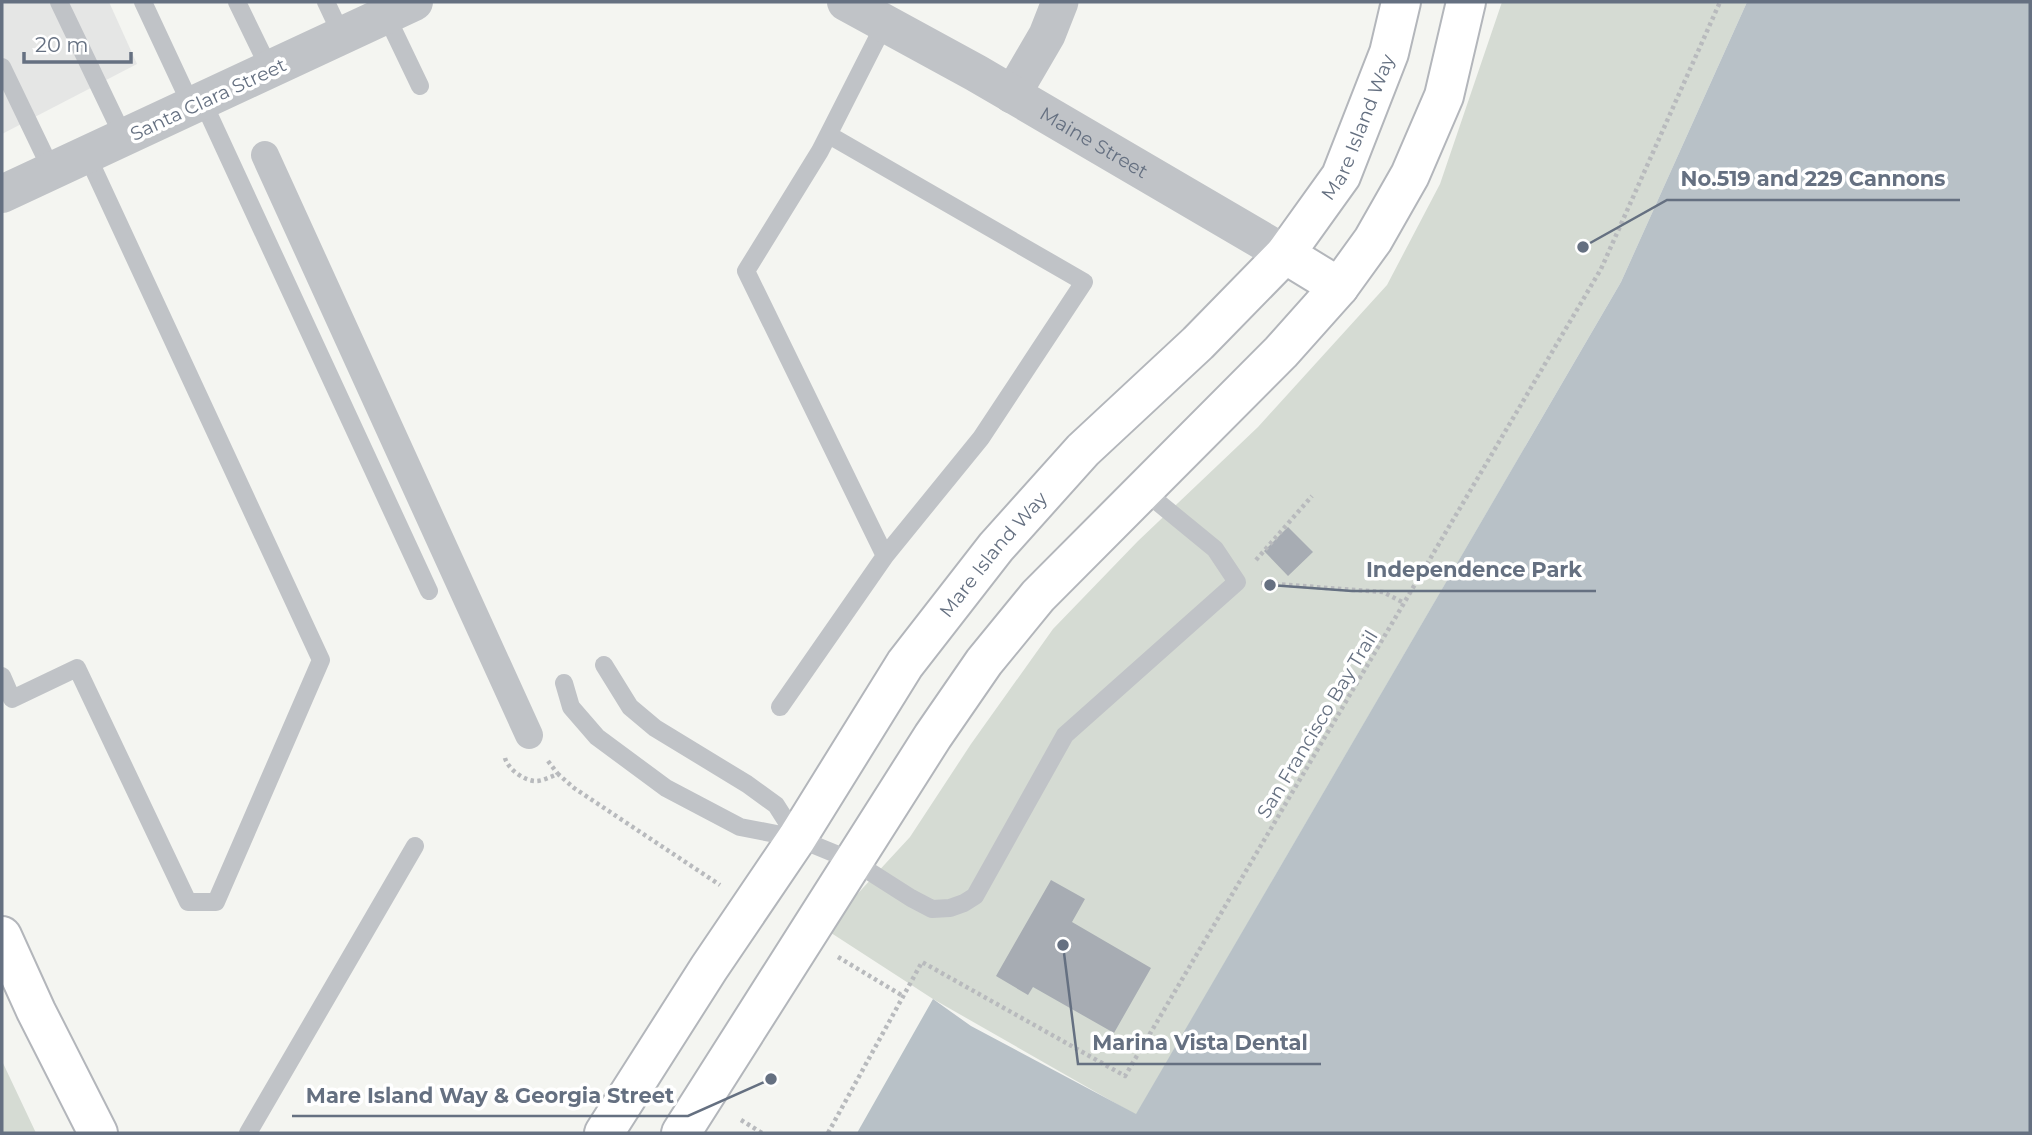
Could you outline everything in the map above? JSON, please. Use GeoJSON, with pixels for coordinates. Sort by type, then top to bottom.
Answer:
{"type":"FeatureCollection","features":[{"type":"Feature","properties":{"kind":"main road","name":"Mare Island Way"},"geometry":{"type":"LineString","coordinates":[[604,1133],[709,968],[797,838],[905,664],[996,547],[1083,450],[1198,343],[1284,254],[1341,176],[1389,53],[1401,2]]}},
{"type":"Feature","properties":{"kind":"main road"},"geometry":{"type":"LineString","coordinates":[[681,1133],[933,736],[984,662],[1038,596],[1281,352],[1339,287],[1373,240],[1410,175],[1444,96],[1466,2]]}},
{"type":"Feature","properties":{"kind":"main road","name":"Maine Street"},"geometry":{"type":"LineString","coordinates":[[1284,254],[1339,287]]}},
{"type":"Feature","properties":{"kind":"main road"},"geometry":{"type":"LineString","coordinates":[[2,936],[36,1011],[98,1133]]}},
{"type":"Feature","properties":{"kind":"street","name":"Maine Street"},"geometry":{"type":"LineString","coordinates":[[846,2],[976,73],[1284,254]]}},
{"type":"Feature","properties":{"kind":"street"},"geometry":{"type":"LineString","coordinates":[[1012,96],[1047,35],[1060,2]]}},
{"type":"Feature","properties":{"kind":"street","name":"Santa Clara Street"},"geometry":{"type":"LineString","coordinates":[[2,194],[400,8]]}},
{"type":"Feature","properties":{"kind":"street"},"geometry":{"type":"LineString","coordinates":[[265,155],[529,735]]}},
{"type":"Feature","properties":{"kind":"lane"},"geometry":{"type":"LineString","coordinates":[[59,2],[124,138]]}},
{"type":"Feature","properties":{"kind":"lane"},"geometry":{"type":"LineString","coordinates":[[143,2],[197,104],[429,591]]}},
{"type":"Feature","properties":{"kind":"lane"},"geometry":{"type":"LineString","coordinates":[[237,2],[270,70]]}},
{"type":"Feature","properties":{"kind":"lane"},"geometry":{"type":"LineString","coordinates":[[326,2],[342,36]]}},
{"type":"Feature","properties":{"kind":"lane"},"geometry":{"type":"LineString","coordinates":[[400,8],[420,86]]}},
{"type":"Feature","properties":{"kind":"lane"},"geometry":{"type":"LineString","coordinates":[[884,23],[829,135],[746,271],[886,556]]}},
{"type":"Feature","properties":{"kind":"lane"},"geometry":{"type":"LineString","coordinates":[[2,67],[7,94],[52,171]]}},
{"type":"Feature","properties":{"kind":"lane"},"geometry":{"type":"LineString","coordinates":[[780,707],[886,556],[981,438],[1084,282],[829,135]]}},
{"type":"Feature","properties":{"kind":"lane"},"geometry":{"type":"LineString","coordinates":[[2,676],[12,699],[77,668],[188,902],[216,902],[321,660],[87,155]]}},
{"type":"Feature","properties":{"kind":"lane"},"geometry":{"type":"LineString","coordinates":[[564,683],[570,707],[597,737],[666,788],[740,827],[797,838],[853,861],[932,909],[950,908],[975,895],[1065,735],[1237,582],[1215,550],[1143,490]]}},
{"type":"Feature","properties":{"kind":"lane"},"geometry":{"type":"LineString","coordinates":[[604,665],[630,707],[655,728],[747,784],[776,806],[797,838]]}},
{"type":"Feature","properties":{"kind":"lane"},"geometry":{"type":"LineString","coordinates":[[248,1133],[415,846]]}},
{"type":"Feature","properties":{"kind":"path","name":"San Francisco Bay Trail"},"geometry":{"type":"LineString","coordinates":[[828,1133],[922,962],[1125,1076],[1601,269],[1720,2]]}},
{"type":"Feature","properties":{"kind":"path"},"geometry":{"type":"LineString","coordinates":[[1237,582],[1312,496]]}},
{"type":"Feature","properties":{"kind":"path"},"geometry":{"type":"LineString","coordinates":[[1237,582],[1382,592],[1404,603]]}},
{"type":"Feature","properties":{"kind":"path"},"geometry":{"type":"LineString","coordinates":[[505,755],[506,764],[522,778],[536,781],[558,774],[574,788],[707,877]]}},
{"type":"Feature","properties":{"kind":"path"},"geometry":{"type":"LineString","coordinates":[[844,960],[903,996]]}},
{"type":"Feature","properties":{"kind":"path"},"geometry":{"type":"LineString","coordinates":[[741,1120],[762,1133]]}},
{"type":"Feature","properties":{"kind":"shaded area"},"geometry":{"type":"Polygon","coordinates":[[[2,2],[109,2],[137,64],[2,134],[2,2]]]}},
{"type":"Feature","properties":{"kind":"shaded area"},"geometry":{"type":"Polygon","coordinates":[[[1502,2],[1747,2],[1621,282],[1136,1115],[933,999],[825,929],[910,837],[971,744],[1053,629],[1138,541],[1258,427],[1387,285],[1440,184],[1502,2]]]}},
{"type":"Feature","properties":{"kind":"shaded area"},"geometry":{"type":"Polygon","coordinates":[[[1747,2],[2030,2],[2030,1133],[857,1133],[933,999],[971,1026],[1136,1114],[1621,282],[1747,2]]]}},
{"type":"Feature","properties":{"kind":"shaded area"},"geometry":{"type":"Polygon","coordinates":[[[2,1061],[36,1133],[2,1133],[2,1061]]]}},
{"type":"Feature","properties":{"kind":"building"},"geometry":{"type":"Polygon","coordinates":[[[1288,527],[1313,552],[1288,576],[1264,551],[1288,527]]]}},
{"type":"Feature","properties":{"kind":"building"},"geometry":{"type":"Polygon","coordinates":[[[1051,880],[1085,899],[1072,922],[1151,968],[1114,1033],[1033,987],[1028,995],[996,976],[1051,880]]]}},
{"type":"Feature","properties":{"kind":"place","name":"No.519 and 229 Cannons"},"geometry":{"type":"Point","coordinates":[1583,247]}},
{"type":"Feature","properties":{"kind":"place","name":"Independence Park"},"geometry":{"type":"Point","coordinates":[1270,585]}},
{"type":"Feature","properties":{"kind":"place","name":"Marina Vista Dental"},"geometry":{"type":"Point","coordinates":[1063,945]}},
{"type":"Feature","properties":{"kind":"place","name":"Mare Island Way & Georgia Street"},"geometry":{"type":"Point","coordinates":[771,1079]}}]}
